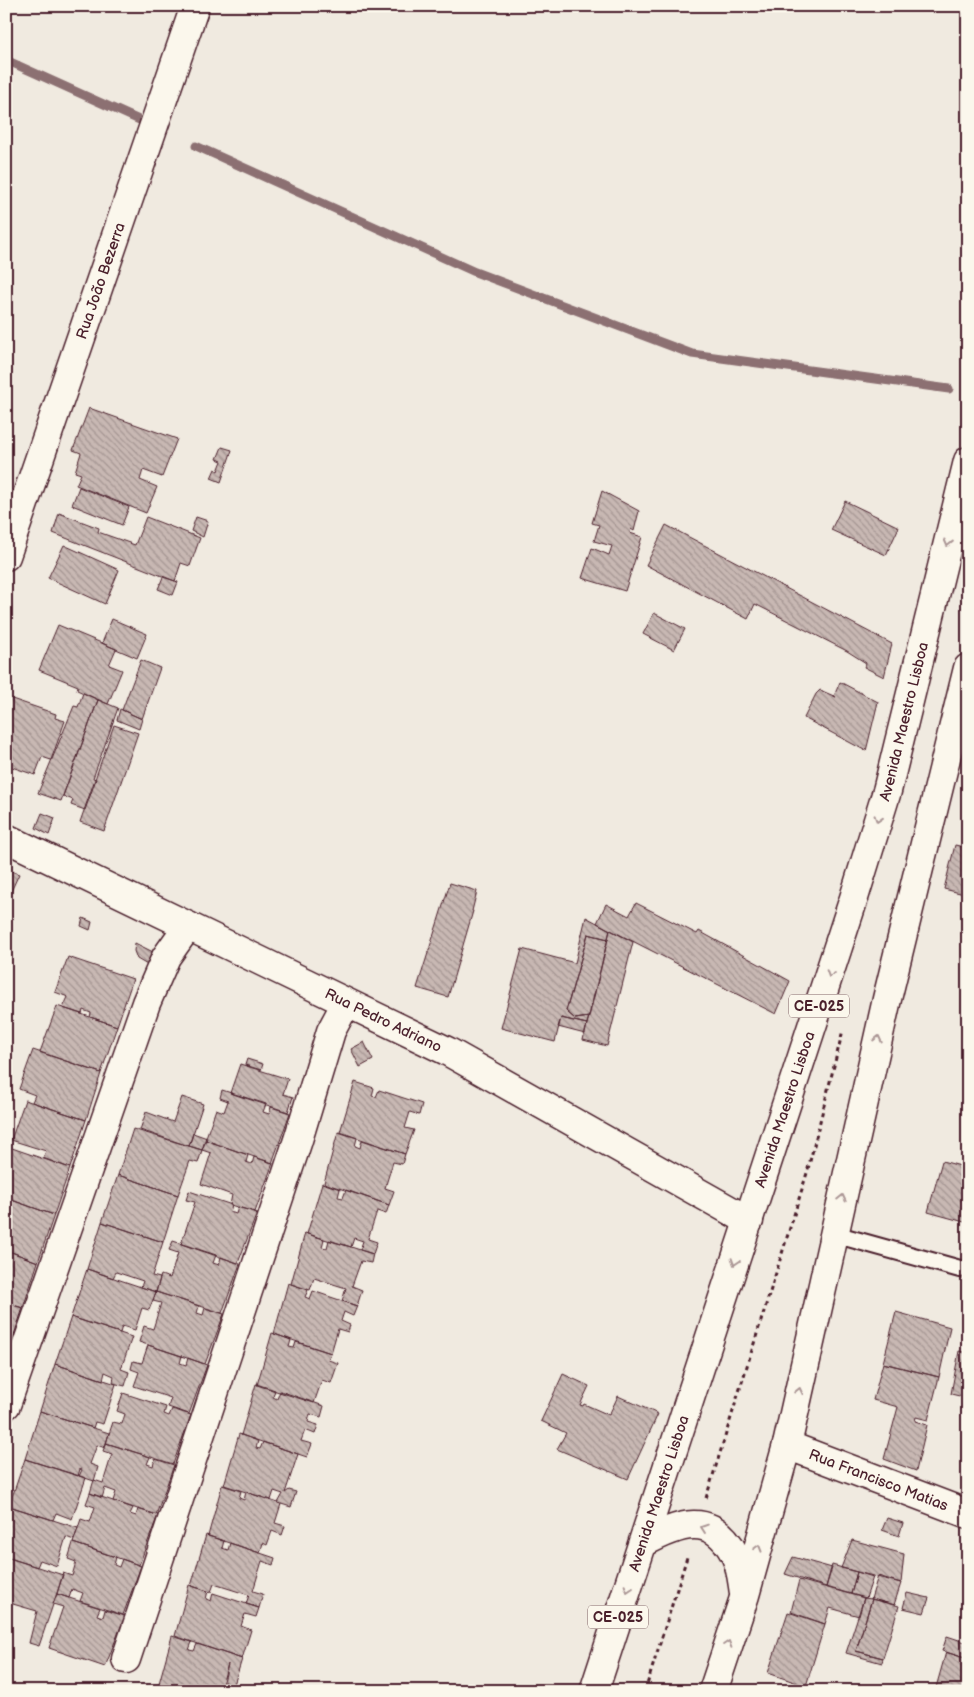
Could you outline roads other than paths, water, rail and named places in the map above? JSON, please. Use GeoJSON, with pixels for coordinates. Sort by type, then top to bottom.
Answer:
{"type":"FeatureCollection","features":[{"type":"Feature","properties":{"kind":"main road","name":"Rua João Bezerra"},"geometry":{"type":"LineString","coordinates":[[6,556],[195,6]]}},
{"type":"Feature","properties":{"kind":"main road","name":"Avenida Maestro Lisboa"},"geometry":{"type":"LineString","coordinates":[[594,1691],[845,927],[887,791],[968,461]]}},
{"type":"Feature","properties":{"kind":"main road"},"geometry":{"type":"LineString","coordinates":[[713,1691],[745,1595],[787,1445],[887,999],[968,668]]}},
{"type":"Feature","properties":{"kind":"main road","name":"Rua Pedro Adriano"},"geometry":{"type":"LineString","coordinates":[[6,838],[455,1056],[749,1221]]}},
{"type":"Feature","properties":{"kind":"main road"},"geometry":{"type":"LineString","coordinates":[[6,1405],[146,1003],[166,957],[188,926]]}},
{"type":"Feature","properties":{"kind":"main road"},"geometry":{"type":"LineString","coordinates":[[126,1658],[298,1140],[331,1031],[346,1002]]}},
{"type":"Feature","properties":{"kind":"main road","name":"Rua Francisco Matias"},"geometry":{"type":"LineString","coordinates":[[787,1445],[968,1514]]}},
{"type":"Feature","properties":{"kind":"main road"},"geometry":{"type":"LineString","coordinates":[[643,1543],[684,1524],[697,1525],[718,1533],[736,1557],[745,1595]]}},
{"type":"Feature","properties":{"kind":"lane"},"geometry":{"type":"LineString","coordinates":[[834,1234],[960,1269]]}},
{"type":"Feature","properties":{"kind":"waterway"},"geometry":{"type":"LineString","coordinates":[[6,60],[148,124]]}},
{"type":"Feature","properties":{"kind":"waterway"},"geometry":{"type":"LineString","coordinates":[[196,146],[475,272],[692,354],[949,389]]}}]}
